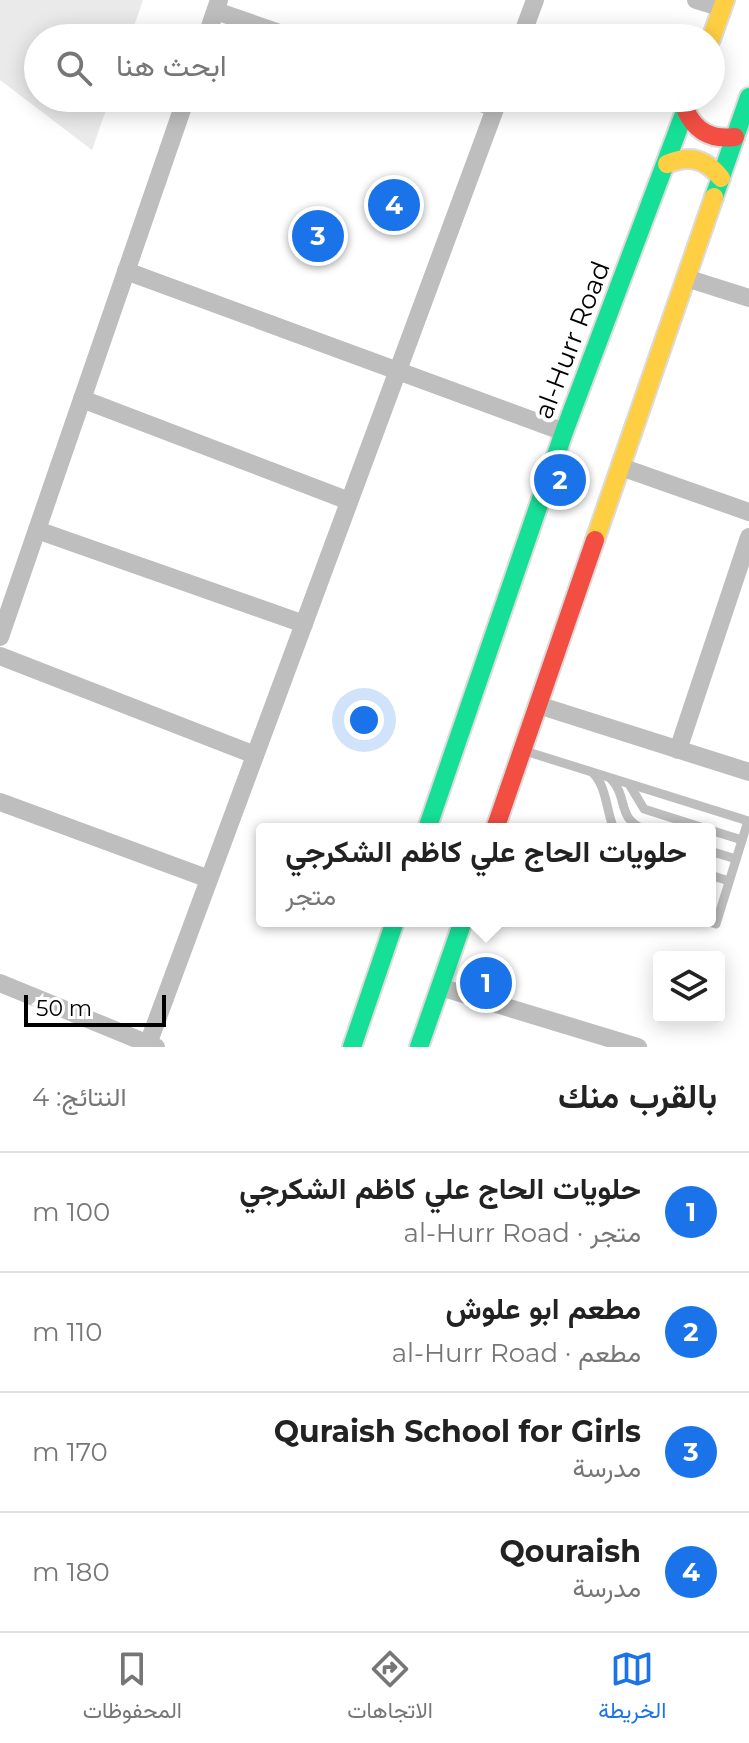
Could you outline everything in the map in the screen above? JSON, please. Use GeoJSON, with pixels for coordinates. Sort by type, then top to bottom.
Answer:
{"type":"FeatureCollection","features":[{"type":"Feature","properties":{"kind":"main road"},"geometry":{"type":"LineString","coordinates":[[716,24],[723,4]]}},
{"type":"Feature","properties":{"kind":"main road"},"geometry":{"type":"LineString","coordinates":[[497,823],[721,178],[741,132],[749,97]]}},
{"type":"Feature","properties":{"kind":"main road","name":"al-Hurr Road"},"geometry":{"type":"LineString","coordinates":[[429,823],[564,432],[685,112]]}},
{"type":"Feature","properties":{"kind":"main road"},"geometry":{"type":"LineString","coordinates":[[691,112],[696,129],[705,135],[725,139],[741,132]]}},
{"type":"Feature","properties":{"kind":"main road"},"geometry":{"type":"LineString","coordinates":[[667,164],[676,160],[697,159],[715,169],[721,178]]}},
{"type":"Feature","properties":{"kind":"main road"},"geometry":{"type":"LineString","coordinates":[[352,1047],[393,927]]}},
{"type":"Feature","properties":{"kind":"main road"},"geometry":{"type":"LineString","coordinates":[[419,1047],[461,927]]}},
{"type":"Feature","properties":{"kind":"street"},"geometry":{"type":"LineString","coordinates":[[526,24],[535,0]]}},
{"type":"Feature","properties":{"kind":"street"},"geometry":{"type":"LineString","coordinates":[[696,0],[723,4]]}},
{"type":"Feature","properties":{"kind":"street"},"geometry":{"type":"LineString","coordinates":[[218,6],[261,24]]}},
{"type":"Feature","properties":{"kind":"street"},"geometry":{"type":"LineString","coordinates":[[0,637],[181,112]]}},
{"type":"Feature","properties":{"kind":"street"},"geometry":{"type":"LineString","coordinates":[[0,983],[152,1045],[209,879],[494,112]]}},
{"type":"Feature","properties":{"kind":"street"},"geometry":{"type":"LineString","coordinates":[[126,271],[564,432]]}},
{"type":"Feature","properties":{"kind":"street"},"geometry":{"type":"LineString","coordinates":[[686,278],[749,298]]}},
{"type":"Feature","properties":{"kind":"street"},"geometry":{"type":"LineString","coordinates":[[82,399],[349,501]]}},
{"type":"Feature","properties":{"kind":"street"},"geometry":{"type":"LineString","coordinates":[[621,467],[749,512]]}},
{"type":"Feature","properties":{"kind":"street"},"geometry":{"type":"LineString","coordinates":[[37,530],[304,624]]}},
{"type":"Feature","properties":{"kind":"street"},"geometry":{"type":"LineString","coordinates":[[678,750],[749,537]]}},
{"type":"Feature","properties":{"kind":"street"},"geometry":{"type":"LineString","coordinates":[[0,656],[255,755]]}},
{"type":"Feature","properties":{"kind":"street"},"geometry":{"type":"LineString","coordinates":[[538,705],[749,772]]}},
{"type":"Feature","properties":{"kind":"street"},"geometry":{"type":"LineString","coordinates":[[0,802],[209,879]]}},
{"type":"Feature","properties":{"kind":"street"},"geometry":{"type":"LineString","coordinates":[[440,987],[638,1047]]}},
{"type":"Feature","properties":{"kind":"lane"},"geometry":{"type":"LineString","coordinates":[[523,750],[748,821],[716,924]]}},
{"type":"Feature","properties":{"kind":"lane"},"geometry":{"type":"LineString","coordinates":[[590,771],[601,782],[612,823]]}},
{"type":"Feature","properties":{"kind":"lane"},"geometry":{"type":"LineString","coordinates":[[607,776],[618,787],[631,823]]}},
{"type":"Feature","properties":{"kind":"lane"},"geometry":{"type":"LineString","coordinates":[[627,783],[634,789],[644,809],[690,823]]}},
{"type":"Feature","properties":{"kind":"lane"},"geometry":{"type":"LineString","coordinates":[[716,831],[742,840]]}},
{"type":"Feature","properties":{"kind":"lane"},"geometry":{"type":"LineString","coordinates":[[716,853],[736,859]]}},
{"type":"Feature","properties":{"kind":"lane"},"geometry":{"type":"LineString","coordinates":[[716,877],[729,881]]}},
{"type":"Feature","properties":{"kind":"shaded area"},"geometry":{"type":"Polygon","coordinates":[[[0,0],[143,0],[135,24],[24,24],[24,98],[0,80],[0,0]]]}},
{"type":"Feature","properties":{"kind":"shaded area"},"geometry":{"type":"Polygon","coordinates":[[[42,112],[105,112],[92,150],[42,112]]]}},
{"type":"Feature","properties":{"kind":"traffic: fast"},"geometry":{"type":"LineString","coordinates":[[714,197],[749,97]]}},
{"type":"Feature","properties":{"kind":"traffic: fast"},"geometry":{"type":"LineString","coordinates":[[429,823],[564,432],[685,112]]}},
{"type":"Feature","properties":{"kind":"traffic: fast"},"geometry":{"type":"LineString","coordinates":[[352,1047],[393,927]]}},
{"type":"Feature","properties":{"kind":"traffic: fast"},"geometry":{"type":"LineString","coordinates":[[419,1047],[461,927]]}},
{"type":"Feature","properties":{"kind":"traffic: slow"},"geometry":{"type":"LineString","coordinates":[[716,24],[725,0]]}},
{"type":"Feature","properties":{"kind":"traffic: slow"},"geometry":{"type":"LineString","coordinates":[[667,164],[683,159],[697,160],[721,178]]}},
{"type":"Feature","properties":{"kind":"traffic: slow"},"geometry":{"type":"LineString","coordinates":[[595,540],[714,197]]}},
{"type":"Feature","properties":{"kind":"traffic: jam"},"geometry":{"type":"LineString","coordinates":[[687,112],[706,133],[735,137]]}},
{"type":"Feature","properties":{"kind":"traffic: jam"},"geometry":{"type":"LineString","coordinates":[[497,823],[595,540]]}},
{"type":"Feature","properties":{"kind":"place","name":"Qouraish"},"geometry":{"type":"Point","coordinates":[394,205]}},
{"type":"Feature","properties":{"kind":"place","name":"Quraish School for Girls"},"geometry":{"type":"Point","coordinates":[318,236]}},
{"type":"Feature","properties":{"kind":"place","name":"مطعم ابو علوش"},"geometry":{"type":"Point","coordinates":[560,480]}},
{"type":"Feature","properties":{"kind":"place","name":"حلويات الحاج علي كاظم الشكرجي"},"geometry":{"type":"Point","coordinates":[486,983]}}]}
